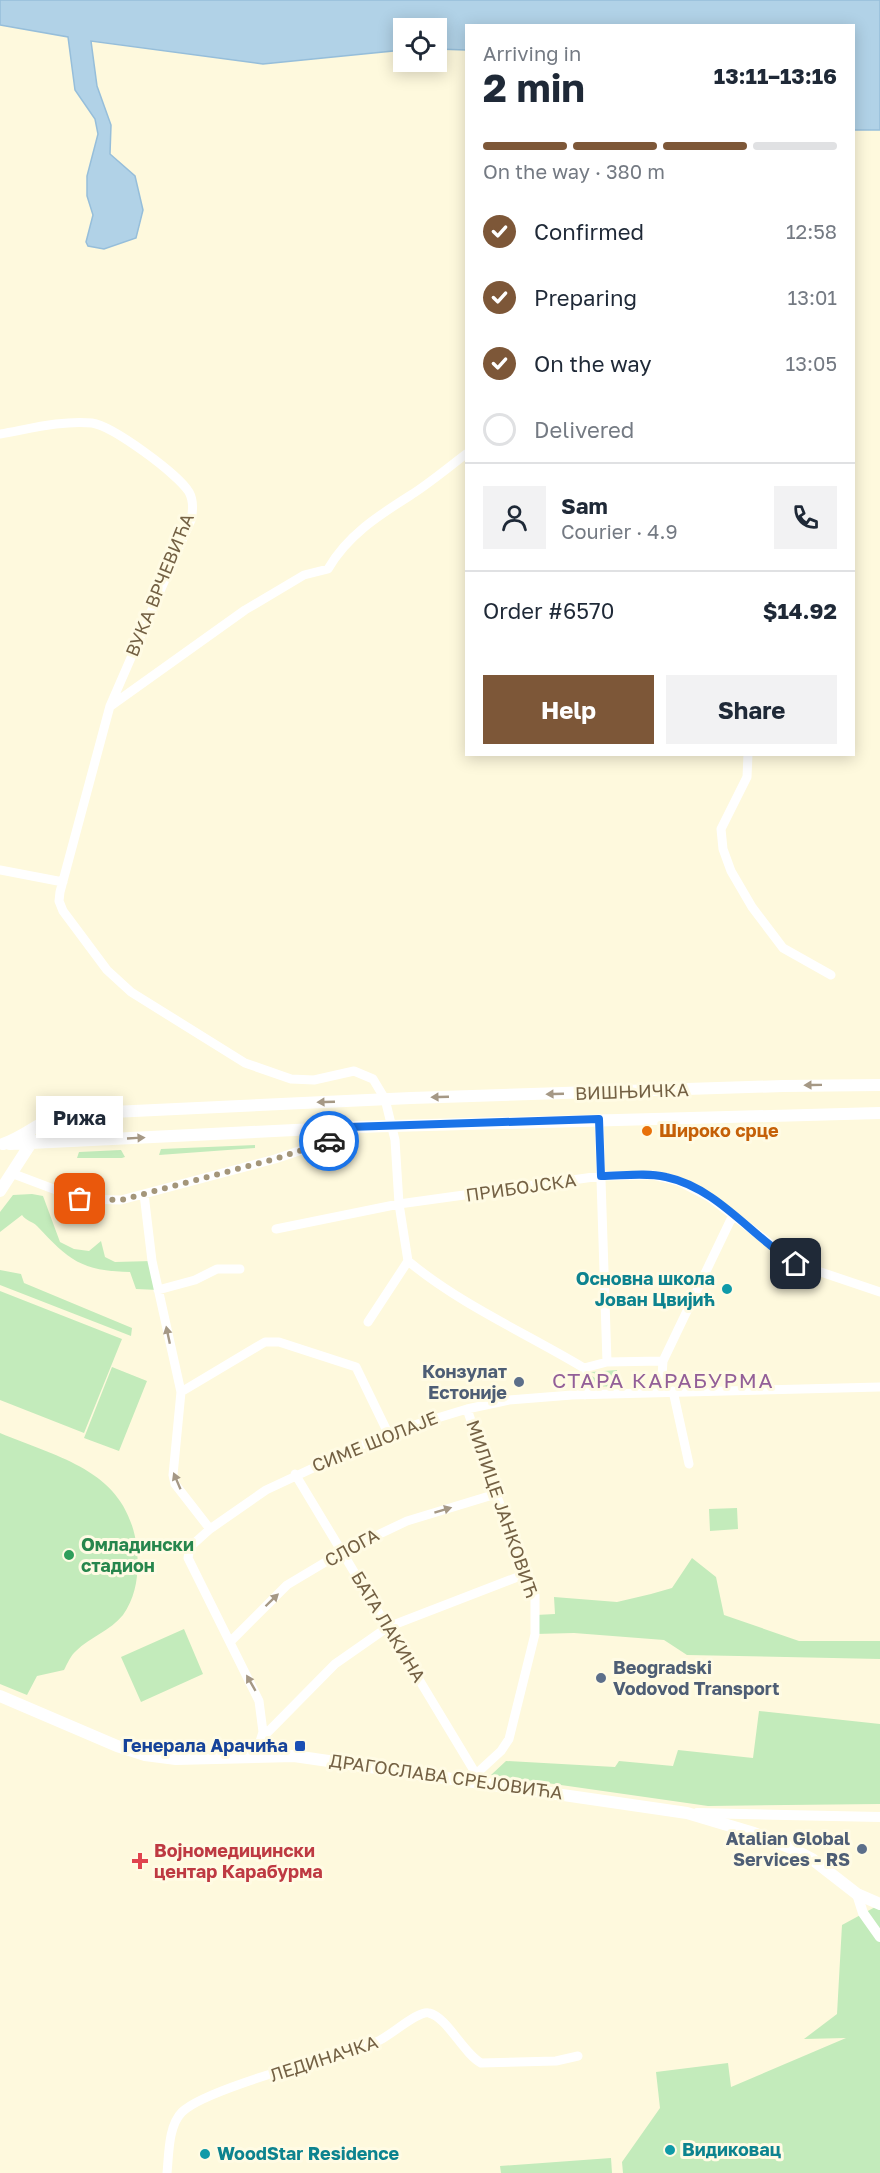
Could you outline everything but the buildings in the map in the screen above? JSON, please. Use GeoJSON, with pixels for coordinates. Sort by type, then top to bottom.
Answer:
{"type":"FeatureCollection","features":[{"type":"Feature","properties":{"kind":"main road","name":"ВИШЊИЧКА"},"geometry":{"type":"LineString","coordinates":[[1,1144],[51,1118],[83,1113],[385,1099],[783,1086],[880,1086]]}},
{"type":"Feature","properties":{"kind":"main road","name":"ВИШЊИЧКА"},"geometry":{"type":"LineString","coordinates":[[1,1144],[348,1127],[880,1113]]}},
{"type":"Feature","properties":{"kind":"main road"},"geometry":{"type":"LineString","coordinates":[[1,1190],[6,1171],[51,1118]]}},
{"type":"Feature","properties":{"kind":"main road","name":"ДРАГОСЛАВА СРЕЈОВИЋА"},"geometry":{"type":"LineString","coordinates":[[0,1696],[135,1753],[176,1759],[294,1756],[476,1777],[687,1813],[754,1833],[793,1849],[824,1868],[857,1894],[880,1904]]}},
{"type":"Feature","properties":{"kind":"street","name":"ВУКА ВРЧЕВИЋА"},"geometry":{"type":"LineString","coordinates":[[0,434],[76,423],[106,426],[122,435],[181,483],[190,495],[193,510],[110,706],[59,896],[63,911],[107,970],[131,992],[245,1063],[291,1079],[314,1080],[347,1072],[362,1072],[374,1079],[385,1099]]}},
{"type":"Feature","properties":{"kind":"street"},"geometry":{"type":"LineString","coordinates":[[110,706],[245,610],[304,575],[328,569],[347,541],[388,508],[415,492],[465,455]]}},
{"type":"Feature","properties":{"kind":"street"},"geometry":{"type":"LineString","coordinates":[[748,756],[747,777],[721,829],[723,849],[730,871],[752,908],[783,948],[831,975]]}},
{"type":"Feature","properties":{"kind":"street"},"geometry":{"type":"LineString","coordinates":[[0,870],[63,882]]}},
{"type":"Feature","properties":{"kind":"street"},"geometry":{"type":"LineString","coordinates":[[385,1099],[392,1126],[399,1204],[408,1261],[436,1284],[463,1301],[584,1368],[607,1362],[663,1361]]}},
{"type":"Feature","properties":{"kind":"street"},"geometry":{"type":"LineString","coordinates":[[599,1119],[607,1362]]}},
{"type":"Feature","properties":{"kind":"street"},"geometry":{"type":"LineString","coordinates":[[6,1171],[80,1199],[109,1201],[275,1159],[341,1137],[348,1127]]}},
{"type":"Feature","properties":{"kind":"street","name":"ПРИБОЈСКА"},"geometry":{"type":"LineString","coordinates":[[276,1229],[399,1204],[601,1176],[666,1177],[709,1197],[796,1264],[880,1292]]}},
{"type":"Feature","properties":{"kind":"street"},"geometry":{"type":"LineString","coordinates":[[144,1194],[150,1251],[181,1392],[173,1475],[175,1484],[210,1529]]}},
{"type":"Feature","properties":{"kind":"street"},"geometry":{"type":"LineString","coordinates":[[661,1392],[663,1361],[733,1215]]}},
{"type":"Feature","properties":{"kind":"street"},"geometry":{"type":"LineString","coordinates":[[368,1322],[408,1261]]}},
{"type":"Feature","properties":{"kind":"street"},"geometry":{"type":"LineString","coordinates":[[158,1290],[195,1280],[218,1269],[240,1269]]}},
{"type":"Feature","properties":{"kind":"street"},"geometry":{"type":"LineString","coordinates":[[181,1392],[259,1344],[279,1342],[356,1366],[388,1433]]}},
{"type":"Feature","properties":{"kind":"street"},"geometry":{"type":"LineString","coordinates":[[584,1368],[585,1395]]}},
{"type":"Feature","properties":{"kind":"street","name":"СИМЕ ШОЛАЈЕ"},"geometry":{"type":"LineString","coordinates":[[261,1739],[263,1723],[259,1701],[188,1558],[190,1547],[210,1529],[259,1494],[295,1474],[388,1433],[467,1409],[509,1400],[673,1391],[880,1388]]}},
{"type":"Feature","properties":{"kind":"street"},"geometry":{"type":"LineString","coordinates":[[673,1391],[689,1464]]}},
{"type":"Feature","properties":{"kind":"street","name":"МИЛИЦЕ ЈАНКОВИЋ"},"geometry":{"type":"LineString","coordinates":[[467,1409],[496,1494],[528,1573],[535,1596],[536,1615],[535,1634],[506,1745],[476,1777]]}},
{"type":"Feature","properties":{"kind":"street","name":"БАТА ЛАКИНА"},"geometry":{"type":"LineString","coordinates":[[295,1474],[344,1551],[476,1777]]}},
{"type":"Feature","properties":{"kind":"street","name":"СЛОГА"},"geometry":{"type":"LineString","coordinates":[[230,1642],[288,1585],[344,1551],[407,1521],[496,1494]]}},
{"type":"Feature","properties":{"kind":"street"},"geometry":{"type":"LineString","coordinates":[[255,1757],[261,1739],[335,1664],[388,1627],[528,1573]]}},
{"type":"Feature","properties":{"kind":"street"},"geometry":{"type":"LineString","coordinates":[[687,1813],[760,1817],[880,1817]]}},
{"type":"Feature","properties":{"kind":"street"},"geometry":{"type":"LineString","coordinates":[[857,1894],[862,1913],[880,1937]]}},
{"type":"Feature","properties":{"kind":"street","name":"ЛЕДИНАЧКА"},"geometry":{"type":"LineString","coordinates":[[167,2173],[175,2121],[189,2106],[221,2092],[380,2041],[422,2013],[431,2013],[437,2018],[481,2063],[556,2061],[578,2056]]}},
{"type":"Feature","properties":{"kind":"green space"},"geometry":{"type":"Polygon","coordinates":[[[255,1145],[255,1148],[159,1155],[161,1149],[255,1145]]]}},
{"type":"Feature","properties":{"kind":"green space"},"geometry":{"type":"Polygon","coordinates":[[[121,1150],[125,1157],[77,1158],[79,1152],[121,1150]]]}},
{"type":"Feature","properties":{"kind":"green space"},"geometry":{"type":"Polygon","coordinates":[[[13,1195],[43,1196],[60,1242],[74,1249],[89,1251],[101,1241],[105,1257],[115,1262],[152,1261],[158,1290],[136,1289],[130,1272],[99,1269],[77,1261],[22,1215],[0,1232],[0,1212],[13,1195]]]}},
{"type":"Feature","properties":{"kind":"green space"},"geometry":{"type":"Polygon","coordinates":[[[0,1270],[21,1274],[24,1283],[132,1328],[131,1336],[0,1285],[0,1270]]]}},
{"type":"Feature","properties":{"kind":"green space"},"geometry":{"type":"Polygon","coordinates":[[[0,1291],[122,1339],[84,1433],[0,1400],[0,1291]]]}},
{"type":"Feature","properties":{"kind":"green space"},"geometry":{"type":"Polygon","coordinates":[[[112,1367],[147,1381],[119,1451],[84,1438],[112,1367]]]}},
{"type":"Feature","properties":{"kind":"green space"},"geometry":{"type":"Polygon","coordinates":[[[617,1370],[617,1376],[608,1379],[591,1372],[617,1370]]]}},
{"type":"Feature","properties":{"kind":"green space"},"geometry":{"type":"Polygon","coordinates":[[[589,1374],[601,1382],[616,1381],[619,1387],[591,1386],[589,1374]]]}},
{"type":"Feature","properties":{"kind":"green space","name":"Омладински стадион"},"geometry":{"type":"Polygon","coordinates":[[[0,1433],[68,1461],[106,1485],[121,1502],[131,1523],[137,1549],[136,1583],[123,1615],[76,1651],[64,1670],[37,1676],[27,1695],[0,1684],[0,1433]]]}},
{"type":"Feature","properties":{"kind":"green space"},"geometry":{"type":"Polygon","coordinates":[[[737,1508],[738,1529],[710,1531],[709,1509],[737,1508]]]}},
{"type":"Feature","properties":{"kind":"green space"},"geometry":{"type":"Polygon","coordinates":[[[692,1558],[716,1577],[724,1615],[799,1641],[880,1641],[880,1659],[687,1655],[664,1640],[574,1633],[535,1634],[536,1615],[555,1614],[554,1597],[617,1602],[651,1594],[672,1588],[692,1558]]]}},
{"type":"Feature","properties":{"kind":"green space"},"geometry":{"type":"Polygon","coordinates":[[[184,1629],[203,1674],[141,1702],[121,1657],[184,1629]]]}},
{"type":"Feature","properties":{"kind":"green space"},"geometry":{"type":"Polygon","coordinates":[[[759,1711],[880,1724],[880,1804],[708,1806],[491,1775],[506,1761],[615,1767],[619,1761],[673,1766],[678,1750],[753,1758],[759,1711]]]}},
{"type":"Feature","properties":{"kind":"green space"},"geometry":{"type":"Polygon","coordinates":[[[877,1906],[880,1907],[880,2173],[623,2173],[622,2162],[660,2108],[656,2072],[728,2063],[731,2087],[846,2038],[804,2039],[837,2014],[842,1925],[877,1906]]]}},
{"type":"Feature","properties":{"kind":"green space"},"geometry":{"type":"Polygon","coordinates":[[[611,2158],[612,2173],[501,2173],[500,2166],[611,2158]]]}},
{"type":"Feature","properties":{"kind":"water"},"geometry":{"type":"Polygon","coordinates":[[[0,0],[880,0],[880,130],[855,130],[855,24],[465,24],[465,50],[447,49],[447,18],[393,18],[393,51],[263,64],[91,41],[97,86],[111,125],[110,154],[135,176],[143,210],[136,238],[104,249],[88,246],[86,242],[93,215],[87,196],[87,176],[98,134],[95,119],[75,90],[68,37],[0,25],[0,0]]]}},
{"type":"Feature","properties":{"kind":"way so far"},"geometry":{"type":"LineString","coordinates":[[80,1199],[121,1200],[275,1159],[329,1141]]}},
{"type":"Feature","properties":{"kind":"place","name":"Широко срце"},"geometry":{"type":"Point","coordinates":[647,1131]}},
{"type":"Feature","properties":{"kind":"place","name":"Рижа"},"geometry":{"type":"Point","coordinates":[80,1199]}},
{"type":"Feature","properties":{"kind":"place","name":"Основна школа Јован Цвијић"},"geometry":{"type":"Point","coordinates":[727,1289]}},
{"type":"Feature","properties":{"kind":"place","name":"Конзулат Естоније"},"geometry":{"type":"Point","coordinates":[519,1382]}},
{"type":"Feature","properties":{"kind":"place","name":"Омладински стадион"},"geometry":{"type":"Point","coordinates":[69,1555]}},
{"type":"Feature","properties":{"kind":"place","name":"Beogradski Vodovod Transport"},"geometry":{"type":"Point","coordinates":[601,1678]}},
{"type":"Feature","properties":{"kind":"place","name":"Генерала Арачића"},"geometry":{"type":"Point","coordinates":[300,1746]}},
{"type":"Feature","properties":{"kind":"place","name":"Atalian Global Services - RS"},"geometry":{"type":"Point","coordinates":[862,1849]}},
{"type":"Feature","properties":{"kind":"place","name":"Војномедицински центар Карабурма"},"geometry":{"type":"Point","coordinates":[140,1861]}},
{"type":"Feature","properties":{"kind":"place","name":"Видиковац"},"geometry":{"type":"Point","coordinates":[670,2150]}},
{"type":"Feature","properties":{"kind":"place","name":"WoodStar Residence"},"geometry":{"type":"Point","coordinates":[205,2154]}},
{"type":"Feature","properties":{"kind":"district","name":"СТАРА КАРАБУРМА"},"geometry":{"type":"Point","coordinates":[663,1381]}},
{"type":"Feature","properties":{"kind":"route"},"geometry":{"type":"LineString","coordinates":[[329,1141],[341,1137],[348,1127],[599,1119],[601,1176],[653,1175],[678,1181],[709,1197],[796,1264]]}}]}
